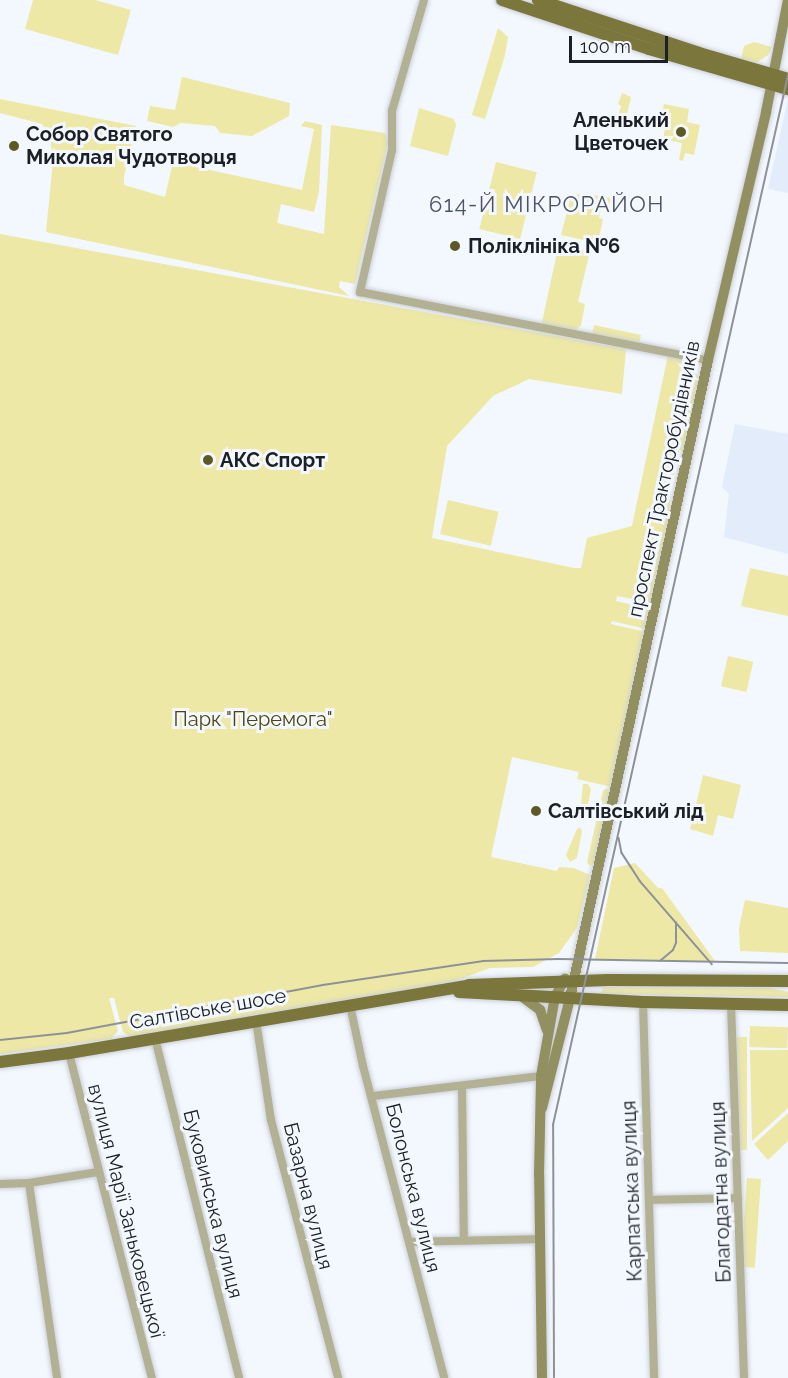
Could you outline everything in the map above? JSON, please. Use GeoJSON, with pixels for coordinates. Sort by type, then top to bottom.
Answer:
{"type":"FeatureCollection","features":[{"type":"Feature","properties":{"kind":"main road"},"geometry":{"type":"LineString","coordinates":[[502,0],[649,49],[772,80],[788,79]]}},
{"type":"Feature","properties":{"kind":"main road"},"geometry":{"type":"LineString","coordinates":[[537,0],[772,80],[788,89]]}},
{"type":"Feature","properties":{"kind":"main road","name":"проспект Тракторобудівників"},"geometry":{"type":"LineString","coordinates":[[542,1378],[539,1175],[541,1076],[547,1033],[555,997],[577,967],[788,0]]}},
{"type":"Feature","properties":{"kind":"main road","name":"проспект Тракторобудівників"},"geometry":{"type":"LineString","coordinates":[[542,1108],[570,998],[568,981]]}},
{"type":"Feature","properties":{"kind":"main road","name":"Салтівське шосе"},"geometry":{"type":"LineString","coordinates":[[0,1062],[69,1053],[469,985],[568,981],[788,981]]}},
{"type":"Feature","properties":{"kind":"main road","name":"Салтівське шосе"},"geometry":{"type":"LineString","coordinates":[[422,992],[643,1002],[788,1005]]}},
{"type":"Feature","properties":{"kind":"main road"},"geometry":{"type":"LineString","coordinates":[[521,995],[540,1010],[547,1033]]}},
{"type":"Feature","properties":{"kind":"street"},"geometry":{"type":"LineString","coordinates":[[424,0],[392,111],[392,150],[360,292],[708,360]]}},
{"type":"Feature","properties":{"kind":"street","name":"Карпатська вулиця"},"geometry":{"type":"LineString","coordinates":[[643,1002],[654,1378]]}},
{"type":"Feature","properties":{"kind":"street","name":"Благодатна вулиця"},"geometry":{"type":"LineString","coordinates":[[731,1004],[744,1378]]}},
{"type":"Feature","properties":{"kind":"street","name":"Болонська вулиця"},"geometry":{"type":"LineString","coordinates":[[350,1005],[363,1066],[373,1096],[444,1378]]}},
{"type":"Feature","properties":{"kind":"street","name":"Базарна вулиця"},"geometry":{"type":"LineString","coordinates":[[256,1020],[272,1119],[338,1378]]}},
{"type":"Feature","properties":{"kind":"street","name":"Буковинська вулиця"},"geometry":{"type":"LineString","coordinates":[[155,1038],[239,1378]]}},
{"type":"Feature","properties":{"kind":"street","name":"вулиця Марії Заньковецької"},"geometry":{"type":"LineString","coordinates":[[69,1053],[152,1378]]}},
{"type":"Feature","properties":{"kind":"street"},"geometry":{"type":"LineString","coordinates":[[373,1096],[541,1076]]}},
{"type":"Feature","properties":{"kind":"street"},"geometry":{"type":"LineString","coordinates":[[462,1087],[464,1240]]}},
{"type":"Feature","properties":{"kind":"street"},"geometry":{"type":"LineString","coordinates":[[0,1184],[28,1183],[98,1172]]}},
{"type":"Feature","properties":{"kind":"street"},"geometry":{"type":"LineString","coordinates":[[28,1183],[57,1378]]}},
{"type":"Feature","properties":{"kind":"street"},"geometry":{"type":"LineString","coordinates":[[649,1200],[738,1198]]}},
{"type":"Feature","properties":{"kind":"street"},"geometry":{"type":"LineString","coordinates":[[409,1242],[539,1239]]}},
{"type":"Feature","properties":{"kind":"shaded area"},"geometry":{"type":"Polygon","coordinates":[[[788,98],[788,193],[768,189],[788,98]]]}},
{"type":"Feature","properties":{"kind":"shaded area"},"geometry":{"type":"Polygon","coordinates":[[[735,424],[788,434],[788,554],[724,537],[729,494],[722,487],[735,424]]]}},
{"type":"Feature","properties":{"kind":"green space"},"geometry":{"type":"Polygon","coordinates":[[[33,0],[95,0],[131,10],[118,55],[25,29],[33,0]]]}},
{"type":"Feature","properties":{"kind":"green space"},"geometry":{"type":"Polygon","coordinates":[[[498,28],[508,37],[505,55],[485,119],[472,115],[498,28]]]}},
{"type":"Feature","properties":{"kind":"green space"},"geometry":{"type":"Polygon","coordinates":[[[754,42],[772,47],[768,55],[756,63],[741,59],[744,46],[754,42]]]}},
{"type":"Feature","properties":{"kind":"green space"},"geometry":{"type":"Polygon","coordinates":[[[182,77],[290,103],[289,116],[252,136],[220,133],[215,126],[181,123],[173,127],[147,121],[150,106],[175,110],[182,77]]]}},
{"type":"Feature","properties":{"kind":"green space"},"geometry":{"type":"Polygon","coordinates":[[[622,93],[631,97],[625,123],[622,126],[615,126],[621,106],[618,104],[622,93]]]}},
{"type":"Feature","properties":{"kind":"green space"},"geometry":{"type":"Polygon","coordinates":[[[0,99],[136,126],[124,185],[165,197],[173,162],[302,190],[314,129],[301,126],[305,121],[322,125],[319,192],[314,212],[281,204],[277,223],[324,234],[331,125],[385,133],[388,142],[355,284],[340,281],[339,287],[349,296],[46,232],[53,161],[50,136],[42,124],[0,113],[0,99]]]}},
{"type":"Feature","properties":{"kind":"green space","name":"Аленький Цветочек"},"geometry":{"type":"Polygon","coordinates":[[[664,104],[689,109],[687,122],[700,125],[694,155],[685,153],[683,161],[679,160],[682,143],[663,139],[667,118],[661,117],[664,104]]]}},
{"type":"Feature","properties":{"kind":"green space"},"geometry":{"type":"Polygon","coordinates":[[[419,108],[454,119],[456,125],[448,156],[410,146],[419,108]]]}},
{"type":"Feature","properties":{"kind":"green space"},"geometry":{"type":"Polygon","coordinates":[[[496,162],[537,172],[520,239],[479,229],[496,162]]]}},
{"type":"Feature","properties":{"kind":"green space"},"geometry":{"type":"Polygon","coordinates":[[[582,193],[611,198],[609,209],[601,208],[599,218],[603,219],[598,243],[561,235],[571,196],[582,193]]]}},
{"type":"Feature","properties":{"kind":"green space","name":"Парк \"Перемога\""},"geometry":{"type":"Polygon","coordinates":[[[0,234],[626,349],[622,394],[529,379],[493,396],[447,446],[432,538],[574,568],[581,568],[587,538],[632,526],[668,355],[692,360],[699,381],[685,451],[679,450],[671,488],[669,518],[652,603],[617,596],[616,601],[650,609],[646,629],[612,621],[611,624],[646,632],[612,787],[577,779],[579,772],[512,757],[491,857],[557,871],[559,867],[574,868],[590,875],[577,928],[559,953],[533,967],[490,968],[455,981],[131,1037],[123,1032],[114,998],[109,998],[118,1031],[111,1039],[0,1054],[0,234]]]}},
{"type":"Feature","properties":{"kind":"green space"},"geometry":{"type":"Polygon","coordinates":[[[568,245],[590,251],[578,302],[585,304],[581,325],[575,331],[544,325],[542,322],[557,253],[568,245]]]}},
{"type":"Feature","properties":{"kind":"green space"},"geometry":{"type":"Polygon","coordinates":[[[594,325],[641,335],[639,344],[592,334],[594,325]]]}},
{"type":"Feature","properties":{"kind":"green space"},"geometry":{"type":"Polygon","coordinates":[[[448,500],[499,512],[491,546],[440,534],[448,500]]]}},
{"type":"Feature","properties":{"kind":"green space"},"geometry":{"type":"Polygon","coordinates":[[[750,568],[788,576],[788,616],[741,606],[750,568]]]}},
{"type":"Feature","properties":{"kind":"green space"},"geometry":{"type":"Polygon","coordinates":[[[728,656],[753,662],[746,692],[721,686],[728,656]]]}},
{"type":"Feature","properties":{"kind":"green space"},"geometry":{"type":"Polygon","coordinates":[[[703,775],[741,785],[733,819],[718,815],[713,836],[690,829],[703,775]]]}},
{"type":"Feature","properties":{"kind":"green space"},"geometry":{"type":"Polygon","coordinates":[[[583,784],[588,784],[591,789],[586,814],[582,817],[580,814],[583,784]]]}},
{"type":"Feature","properties":{"kind":"green space"},"geometry":{"type":"Polygon","coordinates":[[[607,788],[609,792],[594,863],[590,866],[587,862],[603,791],[607,788]]]}},
{"type":"Feature","properties":{"kind":"green space"},"geometry":{"type":"Polygon","coordinates":[[[580,827],[582,831],[577,858],[570,862],[566,855],[580,827]]]}},
{"type":"Feature","properties":{"kind":"green space"},"geometry":{"type":"Polygon","coordinates":[[[635,863],[658,888],[662,888],[715,961],[595,959],[614,868],[635,863]]]}},
{"type":"Feature","properties":{"kind":"green space"},"geometry":{"type":"Polygon","coordinates":[[[745,900],[788,908],[788,953],[740,951],[739,928],[745,900]]]}},
{"type":"Feature","properties":{"kind":"green space"},"geometry":{"type":"Polygon","coordinates":[[[603,987],[771,988],[788,992],[788,997],[601,994],[603,987]]]}},
{"type":"Feature","properties":{"kind":"green space"},"geometry":{"type":"Polygon","coordinates":[[[750,1026],[788,1027],[787,1048],[749,1047],[750,1026]]]}},
{"type":"Feature","properties":{"kind":"green space"},"geometry":{"type":"Polygon","coordinates":[[[734,1037],[747,1037],[747,1150],[734,1150],[734,1037]]]}},
{"type":"Feature","properties":{"kind":"green space"},"geometry":{"type":"Polygon","coordinates":[[[750,1050],[788,1050],[788,1108],[752,1141],[750,1050]]]}},
{"type":"Feature","properties":{"kind":"green space"},"geometry":{"type":"Polygon","coordinates":[[[788,1113],[788,1141],[768,1160],[754,1144],[788,1113]]]}},
{"type":"Feature","properties":{"kind":"green space"},"geometry":{"type":"Polygon","coordinates":[[[747,1178],[761,1179],[755,1268],[741,1267],[747,1178]]]}},
{"type":"Feature","properties":{"kind":"tram line"},"geometry":{"type":"LineString","coordinates":[[554,1378],[553,1125],[788,75]]}},
{"type":"Feature","properties":{"kind":"tram line"},"geometry":{"type":"LineString","coordinates":[[619,838],[622,853],[640,881],[712,964]]}},
{"type":"Feature","properties":{"kind":"tram line"},"geometry":{"type":"LineString","coordinates":[[660,961],[673,950],[676,943],[676,923]]}},
{"type":"Feature","properties":{"kind":"tram line"},"geometry":{"type":"LineString","coordinates":[[0,1040],[67,1033],[323,985],[483,961],[558,959],[788,963]]}},
{"type":"Feature","properties":{"kind":"place","name":"Аленький Цветочек"},"geometry":{"type":"Point","coordinates":[681,132]}},
{"type":"Feature","properties":{"kind":"place","name":"Собор Святого Миколая Чудотворця"},"geometry":{"type":"Point","coordinates":[14,146]}},
{"type":"Feature","properties":{"kind":"place","name":"Поліклініка №6"},"geometry":{"type":"Point","coordinates":[455,246]}},
{"type":"Feature","properties":{"kind":"place","name":"АКС Спорт"},"geometry":{"type":"Point","coordinates":[208,460]}},
{"type":"Feature","properties":{"kind":"place","name":"Салтівський лід"},"geometry":{"type":"Point","coordinates":[536,811]}},
{"type":"Feature","properties":{"kind":"district","name":"614-Й МІКРОРАЙОН"},"geometry":{"type":"Point","coordinates":[547,205]}}]}
